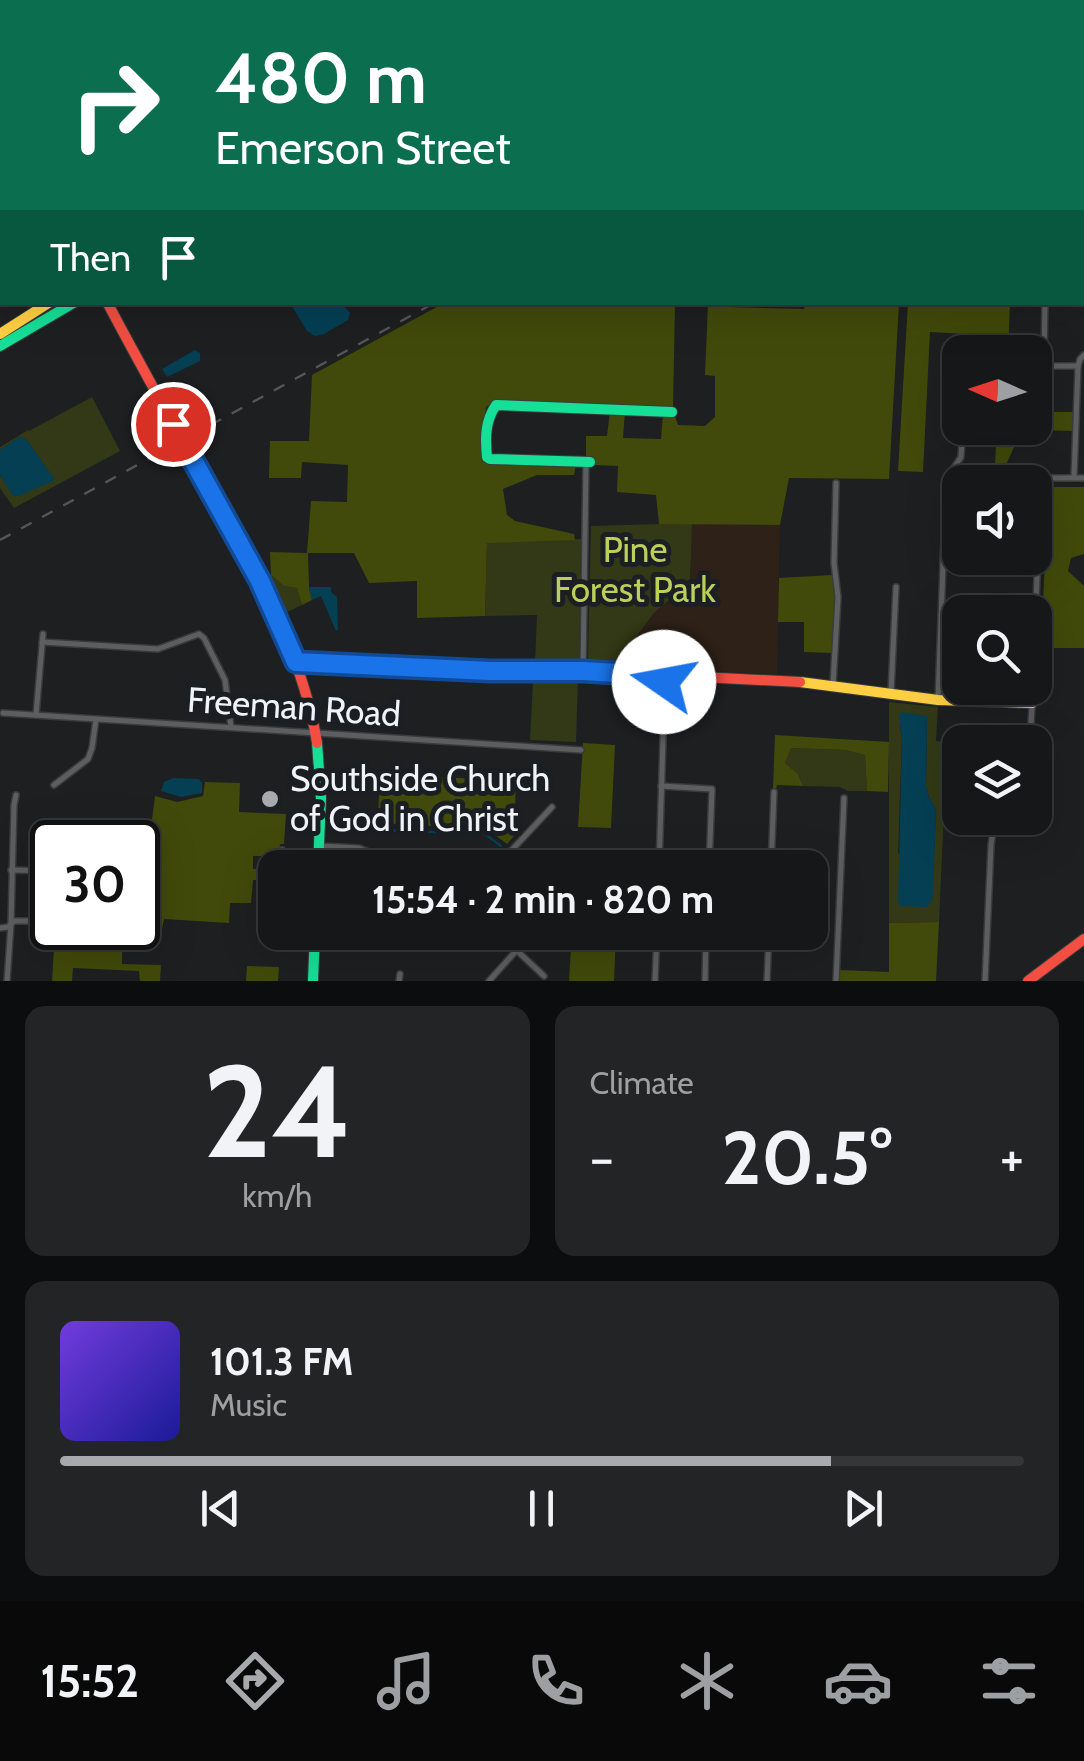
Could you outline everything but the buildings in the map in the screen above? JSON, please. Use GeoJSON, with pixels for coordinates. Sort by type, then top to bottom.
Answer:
{"type":"FeatureCollection","features":[{"type":"Feature","properties":{"kind":"street"},"geometry":{"type":"LineString","coordinates":[[0,334],[45,305]]}},
{"type":"Feature","properties":{"kind":"street"},"geometry":{"type":"LineString","coordinates":[[0,346],[70,305]]}},
{"type":"Feature","properties":{"kind":"street"},"geometry":{"type":"LineString","coordinates":[[110,305],[260,581],[296,662],[315,733],[321,794],[320,850]]}},
{"type":"Feature","properties":{"kind":"street"},"geometry":{"type":"LineString","coordinates":[[1045,305],[1046,363],[1078,366]]}},
{"type":"Feature","properties":{"kind":"street"},"geometry":{"type":"LineString","coordinates":[[1074,478],[1080,416],[1078,366],[1084,356]]}},
{"type":"Feature","properties":{"kind":"street"},"geometry":{"type":"LineString","coordinates":[[584,671],[588,462],[490,459],[489,415],[496,405],[672,412]]}},
{"type":"Feature","properties":{"kind":"street"},"geometry":{"type":"LineString","coordinates":[[938,700],[946,485],[961,457],[962,445]]}},
{"type":"Feature","properties":{"kind":"street"},"geometry":{"type":"LineString","coordinates":[[1036,595],[1040,491],[1044,480],[1084,478]]}},
{"type":"Feature","properties":{"kind":"street"},"geometry":{"type":"LineString","coordinates":[[833,685],[838,597],[834,563],[836,483]]}},
{"type":"Feature","properties":{"kind":"street"},"geometry":{"type":"LineString","coordinates":[[891,692],[896,588]]}},
{"type":"Feature","properties":{"kind":"street"},"geometry":{"type":"LineString","coordinates":[[36,715],[42,634]]}},
{"type":"Feature","properties":{"kind":"street"},"geometry":{"type":"LineString","coordinates":[[42,642],[150,650],[196,634],[204,638],[225,680],[231,728]]}},
{"type":"Feature","properties":{"kind":"street"},"geometry":{"type":"LineString","coordinates":[[296,662],[584,671],[833,685],[942,700]]}},
{"type":"Feature","properties":{"kind":"street"},"geometry":{"type":"LineString","coordinates":[[659,850],[664,676]]}},
{"type":"Feature","properties":{"kind":"street","name":"Freeman Road"},"geometry":{"type":"LineString","coordinates":[[4,713],[581,750]]}},
{"type":"Feature","properties":{"kind":"street"},"geometry":{"type":"LineString","coordinates":[[54,785],[88,759],[96,719]]}},
{"type":"Feature","properties":{"kind":"street"},"geometry":{"type":"LineString","coordinates":[[661,786],[712,789],[710,850]]}},
{"type":"Feature","properties":{"kind":"street"},"geometry":{"type":"LineString","coordinates":[[772,850],[774,792]]}},
{"type":"Feature","properties":{"kind":"street"},"geometry":{"type":"LineString","coordinates":[[7,981],[16,796]]}},
{"type":"Feature","properties":{"kind":"street"},"geometry":{"type":"LineString","coordinates":[[836,981],[844,798]]}},
{"type":"Feature","properties":{"kind":"street"},"geometry":{"type":"LineString","coordinates":[[512,850],[552,806]]}},
{"type":"Feature","properties":{"kind":"street"},"geometry":{"type":"LineString","coordinates":[[985,981],[993,835]]}},
{"type":"Feature","properties":{"kind":"street"},"geometry":{"type":"LineString","coordinates":[[320,846],[367,850]]}},
{"type":"Feature","properties":{"kind":"street"},"geometry":{"type":"LineString","coordinates":[[11,870],[30,870]]}},
{"type":"Feature","properties":{"kind":"street"},"geometry":{"type":"LineString","coordinates":[[0,928],[14,921],[30,921]]}},
{"type":"Feature","properties":{"kind":"street"},"geometry":{"type":"LineString","coordinates":[[1028,981],[1084,938]]}},
{"type":"Feature","properties":{"kind":"street"},"geometry":{"type":"LineString","coordinates":[[313,981],[314,950]]}},
{"type":"Feature","properties":{"kind":"street"},"geometry":{"type":"LineString","coordinates":[[489,981],[516,950],[544,976]]}},
{"type":"Feature","properties":{"kind":"street"},"geometry":{"type":"LineString","coordinates":[[655,981],[656,950]]}},
{"type":"Feature","properties":{"kind":"street"},"geometry":{"type":"LineString","coordinates":[[705,981],[706,950]]}},
{"type":"Feature","properties":{"kind":"street"},"geometry":{"type":"LineString","coordinates":[[767,981],[768,950]]}},
{"type":"Feature","properties":{"kind":"shaded area"},"geometry":{"type":"Polygon","coordinates":[[[692,523],[780,525],[777,674],[614,667],[654,613],[690,582],[692,523]]]}},
{"type":"Feature","properties":{"kind":"green space"},"geometry":{"type":"Polygon","coordinates":[[[440,305],[675,305],[673,409],[495,401],[486,407],[481,457],[486,463],[576,465],[574,475],[537,475],[503,489],[507,515],[515,521],[574,534],[575,540],[487,543],[485,616],[417,618],[417,581],[369,583],[354,553],[308,553],[312,600],[302,605],[297,588],[284,586],[271,575],[270,552],[307,553],[311,501],[347,502],[348,465],[302,462],[301,478],[269,478],[270,441],[309,441],[312,375],[440,305]]]}},
{"type":"Feature","properties":{"kind":"green space"},"geometry":{"type":"Polygon","coordinates":[[[708,305],[804,309],[805,305],[899,305],[889,479],[789,478],[780,525],[659,524],[656,495],[617,492],[618,466],[594,465],[593,459],[586,459],[586,436],[607,436],[610,411],[625,411],[623,438],[661,439],[663,414],[675,416],[678,425],[705,426],[715,417],[715,376],[705,375],[708,305]]]}},
{"type":"Feature","properties":{"kind":"green space"},"geometry":{"type":"Polygon","coordinates":[[[908,305],[1010,305],[1009,335],[930,332],[923,472],[898,471],[908,305]]]}},
{"type":"Feature","properties":{"kind":"green space"},"geometry":{"type":"Polygon","coordinates":[[[92,397],[120,451],[14,508],[0,488],[0,475],[13,495],[54,479],[26,439],[19,437],[0,447],[92,397]]]}},
{"type":"Feature","properties":{"kind":"green space"},"geometry":{"type":"Polygon","coordinates":[[[1052,412],[1075,412],[1074,431],[1052,430],[1052,412]]]}},
{"type":"Feature","properties":{"kind":"green space"},"geometry":{"type":"Polygon","coordinates":[[[996,445],[1015,445],[1006,465],[995,465],[996,445]]]}},
{"type":"Feature","properties":{"kind":"green space"},"geometry":{"type":"Polygon","coordinates":[[[1052,487],[1084,487],[1084,554],[1071,558],[1068,571],[1084,586],[1084,648],[1052,648],[1052,595],[1043,595],[1044,575],[1052,575],[1052,487]]]}},
{"type":"Feature","properties":{"kind":"green space","name":"Pine Forest Park"},"geometry":{"type":"Polygon","coordinates":[[[692,523],[690,582],[654,613],[617,662],[588,660],[591,526],[692,523]]]}},
{"type":"Feature","properties":{"kind":"green space"},"geometry":{"type":"Polygon","coordinates":[[[581,539],[579,664],[535,663],[537,615],[485,616],[487,542],[581,539]]]}},
{"type":"Feature","properties":{"kind":"green space"},"geometry":{"type":"Polygon","coordinates":[[[271,575],[284,586],[297,588],[302,605],[287,612],[271,575]]]}},
{"type":"Feature","properties":{"kind":"green space"},"geometry":{"type":"Polygon","coordinates":[[[832,575],[833,653],[804,652],[804,622],[778,622],[779,578],[832,575]]]}},
{"type":"Feature","properties":{"kind":"green space"},"geometry":{"type":"Polygon","coordinates":[[[578,679],[576,742],[530,740],[533,682],[578,679]]]}},
{"type":"Feature","properties":{"kind":"green space"},"geometry":{"type":"Polygon","coordinates":[[[889,702],[938,707],[936,741],[942,742],[943,835],[939,922],[889,923],[889,702]],[[927,716],[900,725],[898,853],[932,901],[936,809],[929,797],[927,716]]]}},
{"type":"Feature","properties":{"kind":"green space"},"geometry":{"type":"Polygon","coordinates":[[[775,735],[889,742],[888,792],[867,791],[865,755],[846,750],[791,748],[785,763],[798,774],[803,786],[773,788],[775,735]]]}},
{"type":"Feature","properties":{"kind":"green space"},"geometry":{"type":"Polygon","coordinates":[[[583,743],[615,745],[611,828],[578,827],[583,743]]]}},
{"type":"Feature","properties":{"kind":"green space"},"geometry":{"type":"Polygon","coordinates":[[[791,748],[846,750],[865,755],[867,791],[803,786],[798,774],[785,763],[791,748]]]}},
{"type":"Feature","properties":{"kind":"green space"},"geometry":{"type":"Polygon","coordinates":[[[401,775],[516,781],[514,836],[507,844],[487,829],[378,823],[379,790],[401,787],[401,775]]]}},
{"type":"Feature","properties":{"kind":"green space"},"geometry":{"type":"Polygon","coordinates":[[[205,782],[240,783],[239,812],[286,814],[284,844],[280,844],[280,850],[258,850],[258,856],[253,856],[258,880],[253,880],[251,903],[230,903],[229,923],[164,919],[162,929],[160,820],[152,820],[155,796],[177,802],[203,796],[205,782]]]}},
{"type":"Feature","properties":{"kind":"green space"},"geometry":{"type":"Polygon","coordinates":[[[939,922],[936,981],[839,981],[840,970],[889,972],[889,923],[939,922]]]}},
{"type":"Feature","properties":{"kind":"green space"},"geometry":{"type":"Polygon","coordinates":[[[54,950],[122,950],[122,964],[161,965],[160,981],[140,981],[139,971],[73,968],[72,981],[52,981],[54,950]]]}},
{"type":"Feature","properties":{"kind":"green space"},"geometry":{"type":"Polygon","coordinates":[[[571,950],[615,950],[614,981],[569,981],[571,950]]]}},
{"type":"Feature","properties":{"kind":"green space"},"geometry":{"type":"Polygon","coordinates":[[[247,966],[279,967],[278,981],[246,981],[247,966]]]}},
{"type":"Feature","properties":{"kind":"water"},"geometry":{"type":"Polygon","coordinates":[[[291,305],[343,305],[350,313],[348,320],[324,334],[315,336],[307,331],[291,305]]]}},
{"type":"Feature","properties":{"kind":"water"},"geometry":{"type":"Polygon","coordinates":[[[195,350],[200,353],[200,361],[167,377],[162,369],[195,350]]]}},
{"type":"Feature","properties":{"kind":"water"},"geometry":{"type":"Polygon","coordinates":[[[19,437],[26,439],[55,480],[13,496],[0,475],[0,450],[19,437]]]}},
{"type":"Feature","properties":{"kind":"water"},"geometry":{"type":"Polygon","coordinates":[[[309,587],[331,587],[337,597],[338,630],[321,596],[312,600],[309,587]]]}},
{"type":"Feature","properties":{"kind":"water"},"geometry":{"type":"Polygon","coordinates":[[[902,712],[927,716],[926,786],[936,809],[933,892],[927,907],[900,906],[898,902],[902,712]]]}},
{"type":"Feature","properties":{"kind":"water"},"geometry":{"type":"Polygon","coordinates":[[[173,778],[199,779],[202,793],[181,797],[161,791],[164,782],[173,778]]]}},
{"type":"Feature","properties":{"kind":"waterway"},"geometry":{"type":"LineString","coordinates":[[332,828],[485,834],[501,846]]}},
{"type":"Feature","properties":{"kind":"railway"},"geometry":{"type":"LineString","coordinates":[[0,540],[431,305]]}},
{"type":"Feature","properties":{"kind":"traffic: fast"},"geometry":{"type":"LineString","coordinates":[[0,346],[70,305]]}},
{"type":"Feature","properties":{"kind":"traffic: fast"},"geometry":{"type":"LineString","coordinates":[[590,462],[490,459],[486,436],[492,411],[496,405],[672,412]]}},
{"type":"Feature","properties":{"kind":"traffic: fast"},"geometry":{"type":"LineString","coordinates":[[317,743],[321,798],[319,850]]}},
{"type":"Feature","properties":{"kind":"traffic: fast"},"geometry":{"type":"LineString","coordinates":[[313,981],[314,950]]}},
{"type":"Feature","properties":{"kind":"traffic: slow"},"geometry":{"type":"LineString","coordinates":[[0,334],[45,305]]}},
{"type":"Feature","properties":{"kind":"traffic: slow"},"geometry":{"type":"LineString","coordinates":[[800,682],[942,700]]}},
{"type":"Feature","properties":{"kind":"traffic: jam"},"geometry":{"type":"LineString","coordinates":[[109,305],[279,623],[302,682],[317,743]]}},
{"type":"Feature","properties":{"kind":"traffic: jam"},"geometry":{"type":"LineString","coordinates":[[296,662],[800,682]]}},
{"type":"Feature","properties":{"kind":"traffic: jam"},"geometry":{"type":"LineString","coordinates":[[1028,981],[1084,939]]}},
{"type":"Feature","properties":{"kind":"place","name":"Southside Church of God in Christ"},"geometry":{"type":"Point","coordinates":[270,799]}},
{"type":"Feature","properties":{"kind":"route"},"geometry":{"type":"LineString","coordinates":[[173,424],[260,581],[296,662],[584,671],[664,676],[664,682]]}}]}
